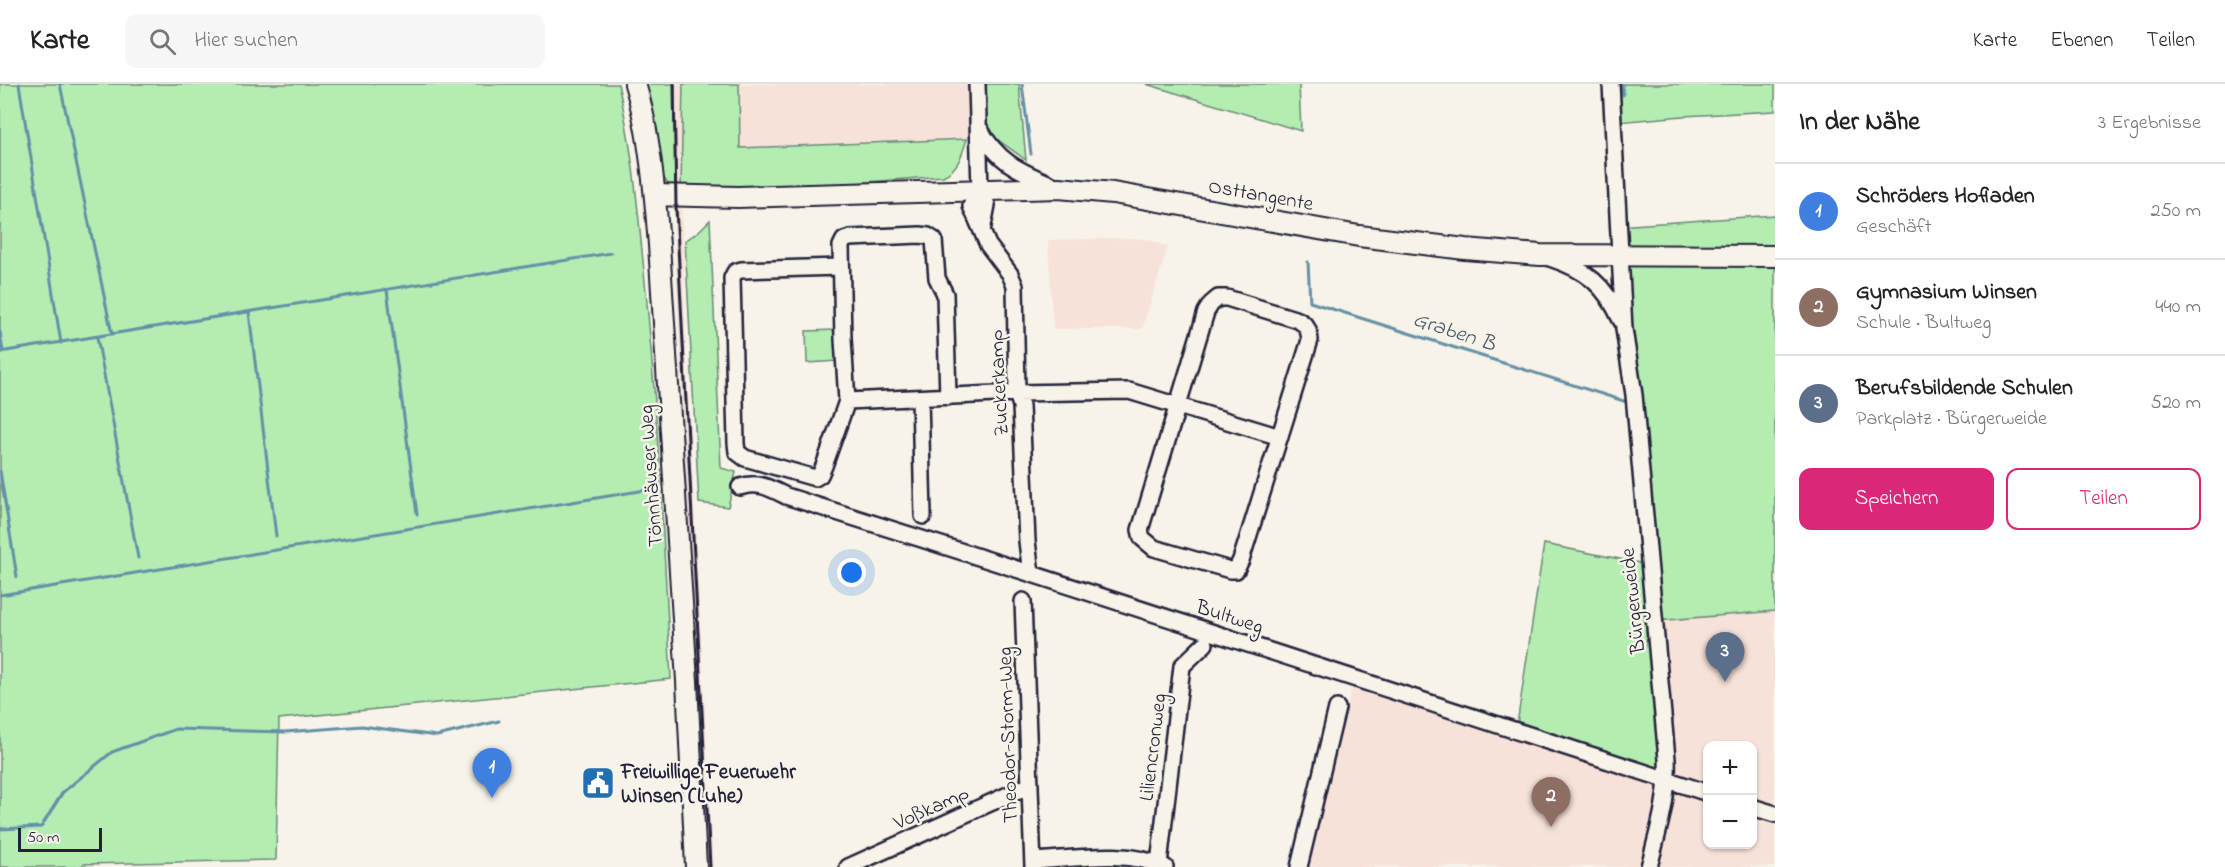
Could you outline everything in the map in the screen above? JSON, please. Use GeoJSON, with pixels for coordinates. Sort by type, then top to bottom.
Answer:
{"type":"FeatureCollection","features":[{"type":"Feature","properties":{"kind":"main road","name":"Tönnhäuser Weg"},"geometry":{"type":"LineString","coordinates":[[635,84],[656,203],[687,681],[696,867]]}},
{"type":"Feature","properties":{"kind":"main road","name":"Osttangente"},"geometry":{"type":"LineString","coordinates":[[656,203],[738,197],[1059,188],[1135,196],[1404,243],[1540,255],[1775,256]]}},
{"type":"Feature","properties":{"kind":"street","name":"Zuckerkamp"},"geometry":{"type":"LineString","coordinates":[[977,84],[980,190],[987,205],[982,231],[988,245],[1010,274],[1015,286],[1017,393],[1021,406],[1027,541],[1031,574]]}},
{"type":"Feature","properties":{"kind":"street","name":"Bürgerweide"},"geometry":{"type":"LineString","coordinates":[[1611,84],[1624,329],[1634,395],[1653,587],[1668,781],[1665,803],[1649,867]]}},
{"type":"Feature","properties":{"kind":"street"},"geometry":{"type":"LineString","coordinates":[[979,127],[997,155],[1016,169],[1059,188]]}},
{"type":"Feature","properties":{"kind":"street"},"geometry":{"type":"LineString","coordinates":[[840,267],[735,272],[732,278],[737,452],[745,458],[807,478],[820,475],[847,401],[840,267],[841,246],[844,240],[850,238],[928,236],[934,240],[937,278],[945,294],[948,397]]}},
{"type":"Feature","properties":{"kind":"street","name":"Bürgerweide"},"geometry":{"type":"LineString","coordinates":[[1540,255],[1565,263],[1595,280],[1606,291],[1624,329]]}},
{"type":"Feature","properties":{"kind":"street"},"geometry":{"type":"LineString","coordinates":[[1218,298],[1227,298],[1298,320],[1309,330],[1310,340],[1236,570],[1154,548],[1142,538],[1141,522],[1178,405],[1206,312],[1218,298]]}},
{"type":"Feature","properties":{"kind":"street"},"geometry":{"type":"LineString","coordinates":[[847,401],[1017,393],[1129,391],[1280,437]]}},
{"type":"Feature","properties":{"kind":"street"},"geometry":{"type":"LineString","coordinates":[[920,398],[923,516]]}},
{"type":"Feature","properties":{"kind":"street","name":"Bultweg"},"geometry":{"type":"LineString","coordinates":[[740,487],[751,483],[766,486],[786,496],[1703,792]]}},
{"type":"Feature","properties":{"kind":"street"},"geometry":{"type":"LineString","coordinates":[[1001,564],[1015,555],[1027,541]]}},
{"type":"Feature","properties":{"kind":"street","name":"Theodor-Storm-Weg"},"geometry":{"type":"LineString","coordinates":[[1023,601],[1033,864]]}},
{"type":"Feature","properties":{"kind":"street","name":"Liliencronweg"},"geometry":{"type":"LineString","coordinates":[[1162,866],[1182,666],[1205,644]]}},
{"type":"Feature","properties":{"kind":"street"},"geometry":{"type":"LineString","coordinates":[[1299,867],[1337,708]]}},
{"type":"Feature","properties":{"kind":"street","name":"Voßkamp"},"geometry":{"type":"LineString","coordinates":[[848,867],[1030,785]]}},
{"type":"Feature","properties":{"kind":"street"},"geometry":{"type":"LineString","coordinates":[[1757,809],[1775,814]]}},
{"type":"Feature","properties":{"kind":"street"},"geometry":{"type":"LineString","coordinates":[[1033,864],[1104,858],[1136,859],[1162,866]]}},
{"type":"Feature","properties":{"kind":"shaded area"},"geometry":{"type":"Polygon","coordinates":[[[667,84],[683,84],[681,188],[686,352],[713,867],[705,867],[667,84]]]}},
{"type":"Feature","properties":{"kind":"shaded area"},"geometry":{"type":"Polygon","coordinates":[[[739,84],[977,84],[979,127],[967,139],[739,148],[739,84]]]}},
{"type":"Feature","properties":{"kind":"shaded area"},"geometry":{"type":"Polygon","coordinates":[[[1134,238],[1150,240],[1168,247],[1142,329],[1053,329],[1048,240],[1134,238]]]}},
{"type":"Feature","properties":{"kind":"shaded area"},"geometry":{"type":"Polygon","coordinates":[[[1775,611],[1775,867],[1307,867],[1354,679],[1668,781],[1656,621],[1775,611]]]}},
{"type":"Feature","properties":{"kind":"green space"},"geometry":{"type":"Polygon","coordinates":[[[0,84],[618,84],[632,162],[646,292],[671,679],[279,719],[276,860],[84,864],[80,867],[0,867],[0,84]]]}},
{"type":"Feature","properties":{"kind":"green space"},"geometry":{"type":"Polygon","coordinates":[[[643,84],[675,84],[675,189],[669,186],[660,172],[643,84]]]}},
{"type":"Feature","properties":{"kind":"green space"},"geometry":{"type":"Polygon","coordinates":[[[683,84],[739,84],[740,148],[967,139],[956,165],[943,176],[816,186],[681,188],[683,84]]]}},
{"type":"Feature","properties":{"kind":"green space"},"geometry":{"type":"Polygon","coordinates":[[[985,84],[1019,84],[1026,160],[987,132],[985,84]]]}},
{"type":"Feature","properties":{"kind":"green space"},"geometry":{"type":"Polygon","coordinates":[[[1146,84],[1299,84],[1301,131],[1146,84]]]}},
{"type":"Feature","properties":{"kind":"green space"},"geometry":{"type":"Polygon","coordinates":[[[1615,84],[1775,84],[1775,111],[1618,122],[1615,84]]]}},
{"type":"Feature","properties":{"kind":"green space"},"geometry":{"type":"Polygon","coordinates":[[[1775,215],[1775,611],[1656,621],[1668,781],[1516,731],[1544,544],[1650,565],[1618,226],[1775,215]]]}},
{"type":"Feature","properties":{"kind":"green space"},"geometry":{"type":"Polygon","coordinates":[[[710,220],[721,468],[736,472],[728,507],[699,503],[685,241],[710,220]]]}},
{"type":"Feature","properties":{"kind":"green space"},"geometry":{"type":"Polygon","coordinates":[[[837,330],[838,361],[807,363],[806,331],[837,330]]]}},
{"type":"Feature","properties":{"kind":"waterway"},"geometry":{"type":"LineString","coordinates":[[19,84],[61,343]]}},
{"type":"Feature","properties":{"kind":"waterway"},"geometry":{"type":"LineString","coordinates":[[60,84],[112,334]]}},
{"type":"Feature","properties":{"kind":"waterway","name":"Graben B"},"geometry":{"type":"LineString","coordinates":[[1022,84],[1031,154]]}},
{"type":"Feature","properties":{"kind":"waterway"},"geometry":{"type":"LineString","coordinates":[[1622,84],[1623,95]]}},
{"type":"Feature","properties":{"kind":"waterway"},"geometry":{"type":"LineString","coordinates":[[0,352],[611,253]]}},
{"type":"Feature","properties":{"kind":"waterway","name":"Graben B"},"geometry":{"type":"LineString","coordinates":[[1308,262],[1310,302],[1627,402]]}},
{"type":"Feature","properties":{"kind":"waterway"},"geometry":{"type":"LineString","coordinates":[[387,290],[417,514]]}},
{"type":"Feature","properties":{"kind":"waterway"},"geometry":{"type":"LineString","coordinates":[[249,312],[276,536]]}},
{"type":"Feature","properties":{"kind":"waterway"},"geometry":{"type":"LineString","coordinates":[[0,332],[3,352]]}},
{"type":"Feature","properties":{"kind":"waterway"},"geometry":{"type":"LineString","coordinates":[[97,337],[138,558]]}},
{"type":"Feature","properties":{"kind":"waterway"},"geometry":{"type":"LineString","coordinates":[[0,471],[17,577]]}},
{"type":"Feature","properties":{"kind":"waterway"},"geometry":{"type":"LineString","coordinates":[[0,595],[658,488]]}},
{"type":"Feature","properties":{"kind":"waterway"},"geometry":{"type":"LineString","coordinates":[[0,829],[41,827],[63,792],[112,752],[176,729],[285,732],[362,726],[437,736],[499,721]]}},
{"type":"Feature","properties":{"kind":"railway"},"geometry":{"type":"LineString","coordinates":[[674,84],[676,207],[710,867]]}},
{"type":"Feature","properties":{"kind":"place","name":"Berufsbildende Schulen"},"geometry":{"type":"Point","coordinates":[1725,682]}},
{"type":"Feature","properties":{"kind":"place","name":"Freiwillige Feuerwehr Winsen (Luhe)"},"geometry":{"type":"Point","coordinates":[598,783]}},
{"type":"Feature","properties":{"kind":"place","name":"Schröders Hofladen"},"geometry":{"type":"Point","coordinates":[492,798]}},
{"type":"Feature","properties":{"kind":"place","name":"Gymnasium Winsen"},"geometry":{"type":"Point","coordinates":[1551,827]}}]}
